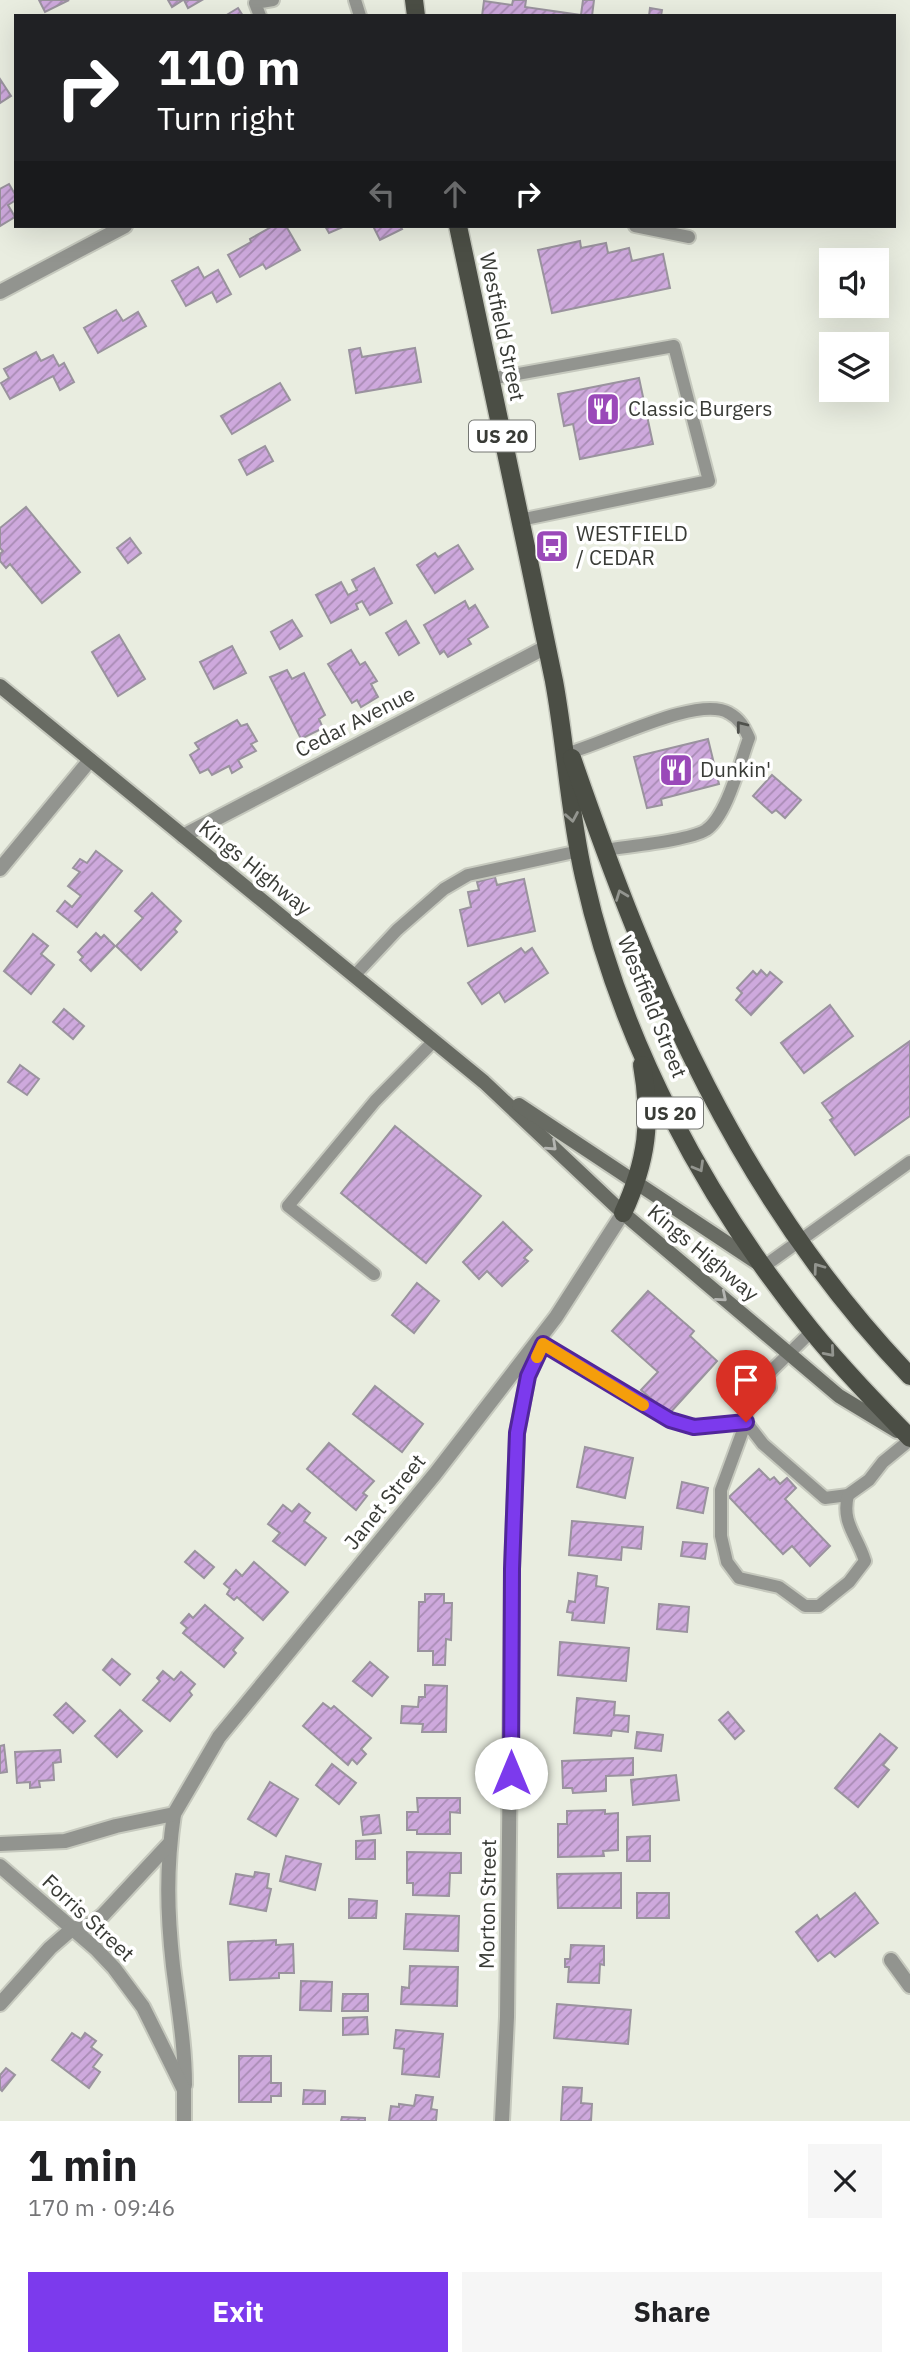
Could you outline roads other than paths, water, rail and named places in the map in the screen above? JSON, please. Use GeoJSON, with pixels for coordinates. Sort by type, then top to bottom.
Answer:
{"type":"FeatureCollection","features":[{"type":"Feature","properties":{"kind":"main road","name":"Westfield Street"},"geometry":{"type":"LineString","coordinates":[[458,228],[567,753],[579,851],[603,950],[616,987],[681,1135],[720,1203],[763,1267],[812,1331],[910,1439]]}},
{"type":"Feature","properties":{"kind":"main road","name":"Kings Highway"},"geometry":{"type":"LineString","coordinates":[[0,686],[484,1082],[623,1213],[839,1396],[910,1439]]}},
{"type":"Feature","properties":{"kind":"main road","name":"Westfield Street"},"geometry":{"type":"LineString","coordinates":[[567,753],[657,984],[696,1069],[743,1155],[798,1241],[846,1306],[910,1376]]}},
{"type":"Feature","properties":{"kind":"main road"},"geometry":{"type":"LineString","coordinates":[[623,1213],[646,1145],[648,1120],[638,1041]]}},
{"type":"Feature","properties":{"kind":"main road","name":"Kings Highway"},"geometry":{"type":"LineString","coordinates":[[484,1082],[763,1267]]}},
{"type":"Feature","properties":{"kind":"street"},"geometry":{"type":"LineString","coordinates":[[0,292],[121,228]]}},
{"type":"Feature","properties":{"kind":"street","name":"Cedar Avenue"},"geometry":{"type":"LineString","coordinates":[[183,835],[546,647]]}},
{"type":"Feature","properties":{"kind":"street"},"geometry":{"type":"LineString","coordinates":[[0,869],[90,760]]}},
{"type":"Feature","properties":{"kind":"street","name":"Janet Street"},"geometry":{"type":"LineString","coordinates":[[184,2090],[182,2040],[169,1916],[168,1857],[174,1814],[219,1737],[541,1342],[623,1213]]}},
{"type":"Feature","properties":{"kind":"street","name":"Morton Street"},"geometry":{"type":"LineString","coordinates":[[502,2121],[506,2044],[512,1569],[517,1433],[528,1376],[541,1342]]}},
{"type":"Feature","properties":{"kind":"street"},"geometry":{"type":"LineString","coordinates":[[0,1844],[65,1841],[116,1826],[174,1814]]}},
{"type":"Feature","properties":{"kind":"street"},"geometry":{"type":"LineString","coordinates":[[0,2004],[50,1948],[72,1929],[89,1925],[103,1915],[170,1843]]}},
{"type":"Feature","properties":{"kind":"street","name":"Forris Street"},"geometry":{"type":"LineString","coordinates":[[0,1866],[114,1968],[143,2007],[184,2090],[184,2121]]}},
{"type":"Feature","properties":{"kind":"street"},"geometry":{"type":"LineString","coordinates":[[891,1960],[910,1986]]}},
{"type":"Feature","properties":{"kind":"lane"},"geometry":{"type":"LineString","coordinates":[[254,1],[273,0]]}},
{"type":"Feature","properties":{"kind":"lane"},"geometry":{"type":"LineString","coordinates":[[645,228],[689,237]]}},
{"type":"Feature","properties":{"kind":"lane"},"geometry":{"type":"LineString","coordinates":[[490,379],[674,346],[709,481],[520,520]]}},
{"type":"Feature","properties":{"kind":"lane"},"geometry":{"type":"LineString","coordinates":[[567,753],[680,713],[711,708],[728,712],[743,724],[749,738],[722,810],[707,829],[690,836],[605,850]]}},
{"type":"Feature","properties":{"kind":"lane"},"geometry":{"type":"LineString","coordinates":[[354,975],[397,930],[444,889],[468,875],[579,851]]}},
{"type":"Feature","properties":{"kind":"lane"},"geometry":{"type":"LineString","coordinates":[[374,1274],[288,1206],[376,1101],[434,1041]]}},
{"type":"Feature","properties":{"kind":"lane"},"geometry":{"type":"LineString","coordinates":[[763,1267],[910,1162]]}},
{"type":"Feature","properties":{"kind":"lane"},"geometry":{"type":"LineString","coordinates":[[812,1331],[767,1375],[754,1376],[744,1387],[747,1401],[746,1422],[721,1490],[721,1536],[727,1562],[738,1578],[779,1587],[805,1606],[819,1606],[849,1582],[865,1561],[859,1541],[847,1525],[844,1509],[848,1495]]}},
{"type":"Feature","properties":{"kind":"lane"},"geometry":{"type":"LineString","coordinates":[[541,1342],[670,1420],[694,1427],[746,1422]]}},
{"type":"Feature","properties":{"kind":"lane"},"geometry":{"type":"LineString","coordinates":[[746,1422],[764,1444],[825,1498],[848,1495],[869,1480],[883,1462],[910,1439]]}},
{"type":"Feature","properties":{"kind":"place","name":"Classic Burgers"},"geometry":{"type":"Point","coordinates":[603,409]}},
{"type":"Feature","properties":{"kind":"place","name":"WESTFIELD / CEDAR"},"geometry":{"type":"Point","coordinates":[552,546]}},
{"type":"Feature","properties":{"kind":"place","name":"Dunkin'"},"geometry":{"type":"Point","coordinates":[676,770]}}]}
